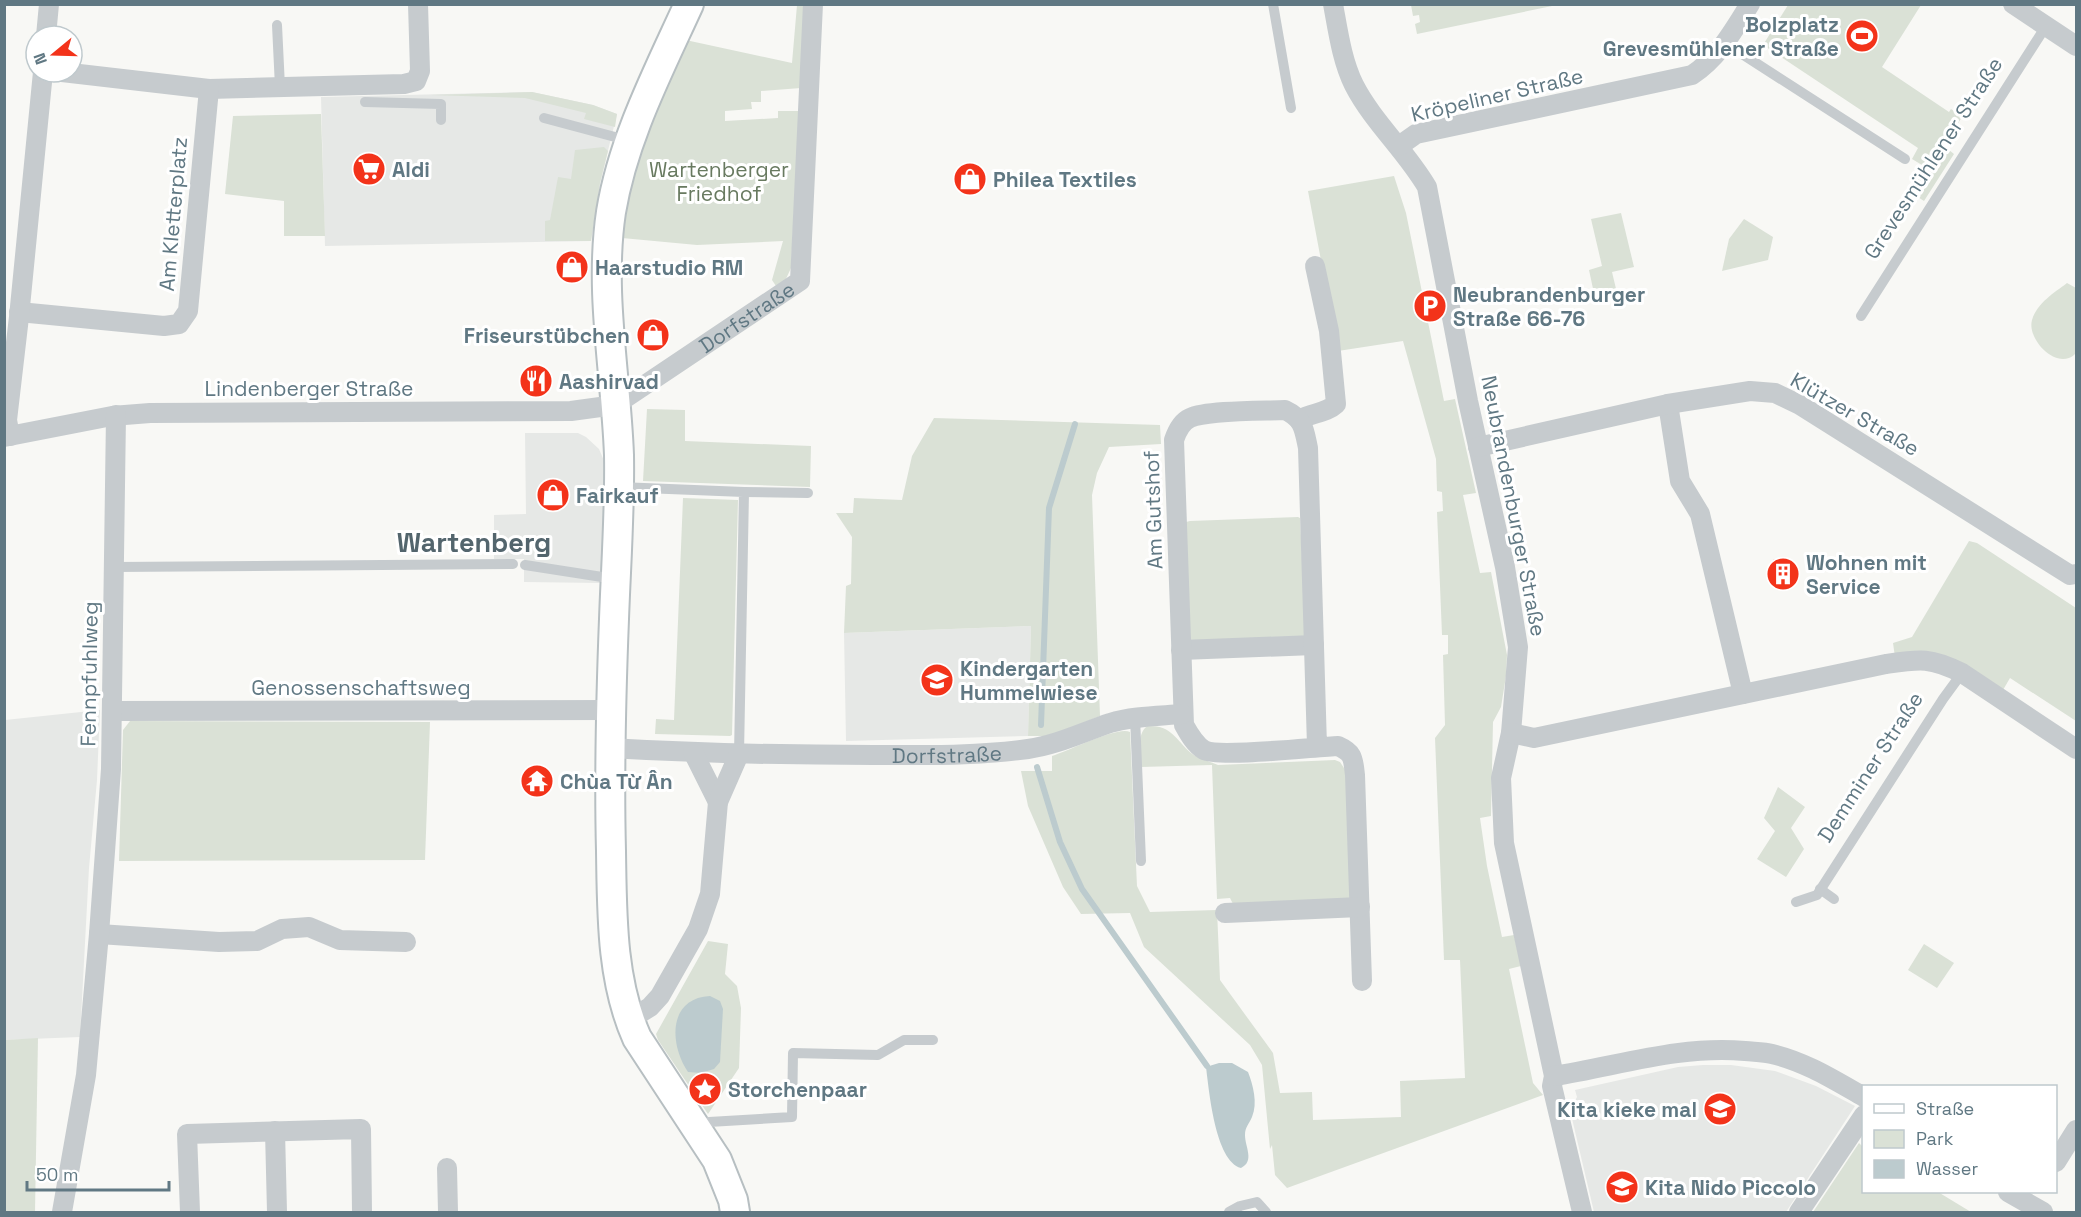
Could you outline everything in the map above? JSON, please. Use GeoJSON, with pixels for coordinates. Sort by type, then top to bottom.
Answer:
{"type":"FeatureCollection","features":[{"type":"Feature","properties":{"kind":"main road"},"geometry":{"type":"LineString","coordinates":[[688,4],[642,108],[630,141],[614,194],[608,236],[608,294],[619,453],[609,748],[612,900],[619,984],[629,1020],[637,1038],[717,1160],[733,1200],[735,1212]]}},
{"type":"Feature","properties":{"kind":"street"},"geometry":{"type":"LineString","coordinates":[[47,24],[49,4]]}},
{"type":"Feature","properties":{"kind":"street"},"geometry":{"type":"LineString","coordinates":[[84,75],[208,89],[404,84],[416,81],[420,71],[418,4]]}},
{"type":"Feature","properties":{"kind":"street","name":"Dorfstraße"},"geometry":{"type":"LineString","coordinates":[[615,405],[800,281],[813,4]]}},
{"type":"Feature","properties":{"kind":"street","name":"Neubrandenburger Straße"},"geometry":{"type":"LineString","coordinates":[[1333,4],[1343,54],[1354,85],[1427,187],[1478,447],[1505,567],[1518,647],[1511,733],[1501,778],[1504,843],[1554,1076],[1552,1086],[1582,1212]]}},
{"type":"Feature","properties":{"kind":"street","name":"Kröpeliner Straße"},"geometry":{"type":"LineString","coordinates":[[1399,146],[1416,134],[1692,75],[1707,64],[1725,43],[1750,4]]}},
{"type":"Feature","properties":{"kind":"street"},"geometry":{"type":"LineString","coordinates":[[2013,4],[2076,46]]}},
{"type":"Feature","properties":{"kind":"street"},"geometry":{"type":"LineString","coordinates":[[7,437],[41,84]]}},
{"type":"Feature","properties":{"kind":"street","name":"Am Kletterplatz"},"geometry":{"type":"LineString","coordinates":[[19,312],[164,326],[179,324],[188,311],[208,89]]}},
{"type":"Feature","properties":{"kind":"street"},"geometry":{"type":"LineString","coordinates":[[1315,266],[1329,331],[1336,404],[1328,411],[1308,415],[1299,420],[1304,428],[1308,448],[1317,746]]}},
{"type":"Feature","properties":{"kind":"street","name":"Klützer Straße"},"geometry":{"type":"LineString","coordinates":[[1478,447],[1668,404],[1750,391],[1775,393],[1800,405],[2070,575],[2076,574]]}},
{"type":"Feature","properties":{"kind":"street"},"geometry":{"type":"LineString","coordinates":[[1668,404],[1680,481],[1700,514],[1743,694]]}},
{"type":"Feature","properties":{"kind":"street","name":"Lindenberger Straße"},"geometry":{"type":"LineString","coordinates":[[7,437],[116,415],[571,411],[615,405]]}},
{"type":"Feature","properties":{"kind":"street","name":"Am Gutshof"},"geometry":{"type":"LineString","coordinates":[[1299,420],[1285,410],[1203,414],[1189,418],[1178,429],[1174,440],[1182,714],[1188,732],[1204,751],[1225,753],[1317,746],[1338,746],[1348,751],[1353,760],[1362,981]]}},
{"type":"Feature","properties":{"kind":"street","name":"Fennpfuhlweg"},"geometry":{"type":"LineString","coordinates":[[62,1212],[86,1075],[111,769],[116,415]]}},
{"type":"Feature","properties":{"kind":"street"},"geometry":{"type":"LineString","coordinates":[[1181,650],[1314,645]]}},
{"type":"Feature","properties":{"kind":"street","name":"Demminer Straße"},"geometry":{"type":"LineString","coordinates":[[1511,733],[1534,738],[1886,664],[1920,659],[1943,664],[1962,673],[2076,749]]}},
{"type":"Feature","properties":{"kind":"street","name":"Genossenschaftsweg"},"geometry":{"type":"LineString","coordinates":[[112,711],[610,710]]}},
{"type":"Feature","properties":{"kind":"street"},"geometry":{"type":"LineString","coordinates":[[1135,717],[1182,714]]}},
{"type":"Feature","properties":{"kind":"street","name":"Dorfstraße"},"geometry":{"type":"LineString","coordinates":[[609,748],[739,754],[936,755],[1029,748],[1080,735],[1110,723],[1135,717]]}},
{"type":"Feature","properties":{"kind":"street"},"geometry":{"type":"LineString","coordinates":[[693,752],[718,802]]}},
{"type":"Feature","properties":{"kind":"street"},"geometry":{"type":"LineString","coordinates":[[629,1020],[650,1007],[660,996],[698,929],[710,894],[718,802],[739,754]]}},
{"type":"Feature","properties":{"kind":"street"},"geometry":{"type":"LineString","coordinates":[[1225,913],[1360,908]]}},
{"type":"Feature","properties":{"kind":"street"},"geometry":{"type":"LineString","coordinates":[[99,934],[219,942],[256,941],[282,929],[309,927],[340,940],[406,942]]}},
{"type":"Feature","properties":{"kind":"street"},"geometry":{"type":"LineString","coordinates":[[1554,1076],[1693,1050],[1728,1050],[1772,1054],[1814,1068],[1862,1096]]}},
{"type":"Feature","properties":{"kind":"street"},"geometry":{"type":"LineString","coordinates":[[1799,1212],[1862,1117]]}},
{"type":"Feature","properties":{"kind":"street"},"geometry":{"type":"LineString","coordinates":[[190,1212],[187,1134],[361,1129],[362,1212]]}},
{"type":"Feature","properties":{"kind":"street"},"geometry":{"type":"LineString","coordinates":[[2057,1159],[2076,1130]]}},
{"type":"Feature","properties":{"kind":"street"},"geometry":{"type":"LineString","coordinates":[[275,1131],[277,1212]]}},
{"type":"Feature","properties":{"kind":"street"},"geometry":{"type":"LineString","coordinates":[[447,1168],[448,1212]]}},
{"type":"Feature","properties":{"kind":"street"},"geometry":{"type":"LineString","coordinates":[[2013,1193],[2036,1203]]}},
{"type":"Feature","properties":{"kind":"lane"},"geometry":{"type":"LineString","coordinates":[[1273,4],[1291,108]]}},
{"type":"Feature","properties":{"kind":"lane"},"geometry":{"type":"LineString","coordinates":[[277,26],[280,87]]}},
{"type":"Feature","properties":{"kind":"lane","name":"Grevesmühlener Straße"},"geometry":{"type":"LineString","coordinates":[[1861,316],[2046,26]]}},
{"type":"Feature","properties":{"kind":"lane"},"geometry":{"type":"LineString","coordinates":[[1725,43],[1905,159]]}},
{"type":"Feature","properties":{"kind":"lane"},"geometry":{"type":"LineString","coordinates":[[365,102],[441,104],[441,120]]}},
{"type":"Feature","properties":{"kind":"lane"},"geometry":{"type":"LineString","coordinates":[[544,118],[630,141]]}},
{"type":"Feature","properties":{"kind":"lane"},"geometry":{"type":"LineString","coordinates":[[619,487],[808,493]]}},
{"type":"Feature","properties":{"kind":"lane"},"geometry":{"type":"LineString","coordinates":[[739,754],[744,492]]}},
{"type":"Feature","properties":{"kind":"lane"},"geometry":{"type":"LineString","coordinates":[[115,567],[513,564]]}},
{"type":"Feature","properties":{"kind":"lane"},"geometry":{"type":"LineString","coordinates":[[525,565],[615,579]]}},
{"type":"Feature","properties":{"kind":"lane","name":"Demminer Straße"},"geometry":{"type":"LineString","coordinates":[[1820,889],[1962,673]]}},
{"type":"Feature","properties":{"kind":"lane"},"geometry":{"type":"LineString","coordinates":[[1135,717],[1141,861]]}},
{"type":"Feature","properties":{"kind":"lane"},"geometry":{"type":"LineString","coordinates":[[1796,902],[1817,895],[1820,889],[1834,899]]}},
{"type":"Feature","properties":{"kind":"lane"},"geometry":{"type":"LineString","coordinates":[[698,1130],[709,1122],[792,1117],[793,1053],[878,1055],[904,1040],[933,1040]]}},
{"type":"Feature","properties":{"kind":"lane"},"geometry":{"type":"LineString","coordinates":[[1229,1212],[1240,1206],[1257,1202],[1266,1212]]}},
{"type":"Feature","properties":{"kind":"shaded area"},"geometry":{"type":"Polygon","coordinates":[[[532,92],[593,105],[617,114],[600,183],[591,241],[325,246],[321,97],[532,92]]]}},
{"type":"Feature","properties":{"kind":"shaded area"},"geometry":{"type":"Polygon","coordinates":[[[525,433],[578,433],[599,449],[605,463],[606,474],[600,583],[524,582],[524,559],[494,559],[494,515],[526,514],[525,433]]]}},
{"type":"Feature","properties":{"kind":"shaded area","name":"Kindergarten Hummelwiese"},"geometry":{"type":"Polygon","coordinates":[[[1031,626],[1028,736],[846,741],[844,633],[1031,626]]]}},
{"type":"Feature","properties":{"kind":"shaded area"},"geometry":{"type":"Polygon","coordinates":[[[100,710],[80,1037],[5,1040],[5,720],[100,710]]]}},
{"type":"Feature","properties":{"kind":"shaded area"},"geometry":{"type":"Polygon","coordinates":[[[1731,1065],[1775,1071],[1816,1086],[1855,1106],[1786,1212],[1594,1212],[1570,1110],[1577,1097],[1575,1090],[1678,1067],[1731,1065]]]}},
{"type":"Feature","properties":{"kind":"green space"},"geometry":{"type":"Polygon","coordinates":[[[1411,4],[1557,5],[1417,34],[1415,24],[1420,22],[1419,15],[1413,16],[1411,4]]]}},
{"type":"Feature","properties":{"kind":"green space","name":"Wartenberger Friedhof"},"geometry":{"type":"Polygon","coordinates":[[[797,5],[805,5],[801,88],[761,91],[761,102],[751,102],[752,109],[725,111],[725,121],[778,118],[778,111],[799,111],[791,268],[785,281],[776,286],[772,280],[783,241],[697,245],[622,238],[625,225],[618,220],[624,189],[681,39],[792,63],[797,5]]]}},
{"type":"Feature","properties":{"kind":"green space"},"geometry":{"type":"Polygon","coordinates":[[[1788,5],[1921,5],[1882,67],[1949,112],[1951,109],[1962,117],[1944,146],[1954,154],[1924,201],[1910,192],[1918,178],[1915,176],[1922,165],[1912,159],[1918,148],[1763,45],[1788,5]]]}},
{"type":"Feature","properties":{"kind":"green space"},"geometry":{"type":"Polygon","coordinates":[[[532,92],[593,105],[617,114],[615,127],[584,119],[586,113],[525,98],[430,95],[532,92]]]}},
{"type":"Feature","properties":{"kind":"green space"},"geometry":{"type":"Polygon","coordinates":[[[321,114],[325,236],[284,236],[284,201],[225,194],[233,116],[321,114]]]}},
{"type":"Feature","properties":{"kind":"green space"},"geometry":{"type":"Polygon","coordinates":[[[604,147],[608,151],[600,183],[591,241],[545,241],[545,221],[550,220],[558,177],[571,179],[575,150],[604,147]]]}},
{"type":"Feature","properties":{"kind":"green space"},"geometry":{"type":"Polygon","coordinates":[[[1394,176],[1406,213],[1444,401],[1455,399],[1476,493],[1463,495],[1480,573],[1491,572],[1507,655],[1501,707],[1493,722],[1491,816],[1480,818],[1487,866],[1502,937],[1514,935],[1521,966],[1509,969],[1533,1083],[1543,1095],[1287,1188],[1275,1175],[1272,1145],[1270,1149],[1262,1065],[1250,1045],[1144,947],[1130,913],[1081,914],[1063,887],[1028,806],[1021,771],[1052,771],[1052,756],[1104,736],[1124,731],[1130,732],[1137,886],[1150,912],[1217,910],[1220,980],[1273,1053],[1280,1093],[1312,1092],[1313,1120],[1401,1117],[1400,1081],[1465,1078],[1460,960],[1444,960],[1435,738],[1445,725],[1443,655],[1448,654],[1448,635],[1442,635],[1437,512],[1443,511],[1442,492],[1437,491],[1436,459],[1403,341],[1338,351],[1308,191],[1394,176]]]}},
{"type":"Feature","properties":{"kind":"green space"},"geometry":{"type":"Polygon","coordinates":[[[1621,213],[1634,267],[1612,272],[1617,293],[1595,298],[1589,270],[1602,266],[1591,219],[1621,213]]]}},
{"type":"Feature","properties":{"kind":"green space"},"geometry":{"type":"Polygon","coordinates":[[[1744,219],[1773,237],[1768,260],[1722,271],[1729,239],[1744,219]]]}},
{"type":"Feature","properties":{"kind":"green space"},"geometry":{"type":"Polygon","coordinates":[[[2067,283],[2076,288],[2076,353],[2070,358],[2062,359],[2048,354],[2042,348],[2031,327],[2038,308],[2067,283]]]}},
{"type":"Feature","properties":{"kind":"green space"},"geometry":{"type":"Polygon","coordinates":[[[647,409],[685,410],[685,441],[811,446],[810,487],[643,481],[647,409]]]}},
{"type":"Feature","properties":{"kind":"green space"},"geometry":{"type":"Polygon","coordinates":[[[934,418],[1160,425],[1161,444],[1109,447],[1097,473],[1092,495],[1100,716],[1050,736],[1028,736],[1031,626],[844,633],[846,586],[851,584],[852,537],[836,513],[853,513],[854,498],[902,500],[912,456],[934,418]]]}},
{"type":"Feature","properties":{"kind":"green space"},"geometry":{"type":"Polygon","coordinates":[[[683,498],[738,500],[732,735],[730,736],[655,734],[656,719],[674,720],[683,498]]]}},
{"type":"Feature","properties":{"kind":"green space"},"geometry":{"type":"Polygon","coordinates":[[[1300,518],[1306,637],[1195,644],[1189,638],[1186,522],[1300,518]]]}},
{"type":"Feature","properties":{"kind":"green space"},"geometry":{"type":"Polygon","coordinates":[[[1969,541],[1977,543],[2076,608],[2076,721],[2010,678],[2003,690],[1895,657],[1893,643],[1912,637],[1969,541]]]}},
{"type":"Feature","properties":{"kind":"green space"},"geometry":{"type":"Polygon","coordinates":[[[130,721],[430,722],[425,860],[119,861],[123,730],[130,721]]]}},
{"type":"Feature","properties":{"kind":"green space"},"geometry":{"type":"Polygon","coordinates":[[[1147,726],[1168,730],[1191,753],[1218,765],[1335,760],[1340,762],[1346,771],[1351,896],[1348,900],[1233,904],[1230,898],[1217,899],[1212,765],[1141,767],[1140,740],[1147,726]]]}},
{"type":"Feature","properties":{"kind":"green space"},"geometry":{"type":"Polygon","coordinates":[[[1778,787],[1805,807],[1791,828],[1804,849],[1786,877],[1757,859],[1775,831],[1764,818],[1778,787]]]}},
{"type":"Feature","properties":{"kind":"green space"},"geometry":{"type":"Polygon","coordinates":[[[708,941],[728,944],[725,974],[737,986],[741,1008],[739,1068],[708,1114],[656,1034],[708,941]]]}},
{"type":"Feature","properties":{"kind":"green space"},"geometry":{"type":"Polygon","coordinates":[[[1924,944],[1954,963],[1937,988],[1908,970],[1924,944]]]}},
{"type":"Feature","properties":{"kind":"green space"},"geometry":{"type":"Polygon","coordinates":[[[38,1038],[35,1212],[5,1212],[5,1040],[38,1038]]]}},
{"type":"Feature","properties":{"kind":"green space"},"geometry":{"type":"Polygon","coordinates":[[[1859,1143],[1862,1146],[1862,1193],[1940,1193],[1971,1212],[1813,1212],[1859,1143]]]}},
{"type":"Feature","properties":{"kind":"water"},"geometry":{"type":"Polygon","coordinates":[[[710,996],[720,1001],[723,1009],[720,1062],[714,1069],[701,1073],[688,1072],[678,1049],[676,1024],[686,1005],[696,999],[710,996]]]}},
{"type":"Feature","properties":{"kind":"water"},"geometry":{"type":"Polygon","coordinates":[[[1219,1063],[1232,1063],[1248,1072],[1253,1088],[1254,1112],[1245,1132],[1248,1162],[1241,1168],[1232,1163],[1225,1152],[1215,1123],[1206,1067],[1219,1063]]]}},
{"type":"Feature","properties":{"kind":"waterway"},"geometry":{"type":"LineString","coordinates":[[1041,725],[1049,508],[1075,424]]}},
{"type":"Feature","properties":{"kind":"waterway"},"geometry":{"type":"LineString","coordinates":[[1037,767],[1060,842],[1082,889],[1207,1066]]}},
{"type":"Feature","properties":{"kind":"place","name":"Bolzplatz Grevesmühlener Straße"},"geometry":{"type":"Point","coordinates":[1862,36]}},
{"type":"Feature","properties":{"kind":"place","name":"Aldi"},"geometry":{"type":"Point","coordinates":[369,169]}},
{"type":"Feature","properties":{"kind":"place","name":"Philea Textiles"},"geometry":{"type":"Point","coordinates":[970,179]}},
{"type":"Feature","properties":{"kind":"place","name":"Haarstudio RM"},"geometry":{"type":"Point","coordinates":[572,267]}},
{"type":"Feature","properties":{"kind":"place","name":"Neubrandenburger Straße 66-76"},"geometry":{"type":"Point","coordinates":[1430,306]}},
{"type":"Feature","properties":{"kind":"place","name":"Friseurstübchen"},"geometry":{"type":"Point","coordinates":[653,335]}},
{"type":"Feature","properties":{"kind":"place","name":"Aashirvad"},"geometry":{"type":"Point","coordinates":[536,381]}},
{"type":"Feature","properties":{"kind":"place","name":"Fairkauf"},"geometry":{"type":"Point","coordinates":[553,495]}},
{"type":"Feature","properties":{"kind":"place","name":"Wohnen mit Service"},"geometry":{"type":"Point","coordinates":[1783,574]}},
{"type":"Feature","properties":{"kind":"place","name":"Kindergarten Hummelwiese"},"geometry":{"type":"Point","coordinates":[937,680]}},
{"type":"Feature","properties":{"kind":"place","name":"Chùa Từ Ân"},"geometry":{"type":"Point","coordinates":[537,781]}},
{"type":"Feature","properties":{"kind":"place","name":"Storchenpaar"},"geometry":{"type":"Point","coordinates":[705,1089]}},
{"type":"Feature","properties":{"kind":"place","name":"Kita kieke mal"},"geometry":{"type":"Point","coordinates":[1720,1109]}},
{"type":"Feature","properties":{"kind":"place","name":"Kita Nido Piccolo"},"geometry":{"type":"Point","coordinates":[1622,1187]}},
{"type":"Feature","properties":{"kind":"district","name":"Wartenberg"},"geometry":{"type":"Point","coordinates":[474,542]}}]}
